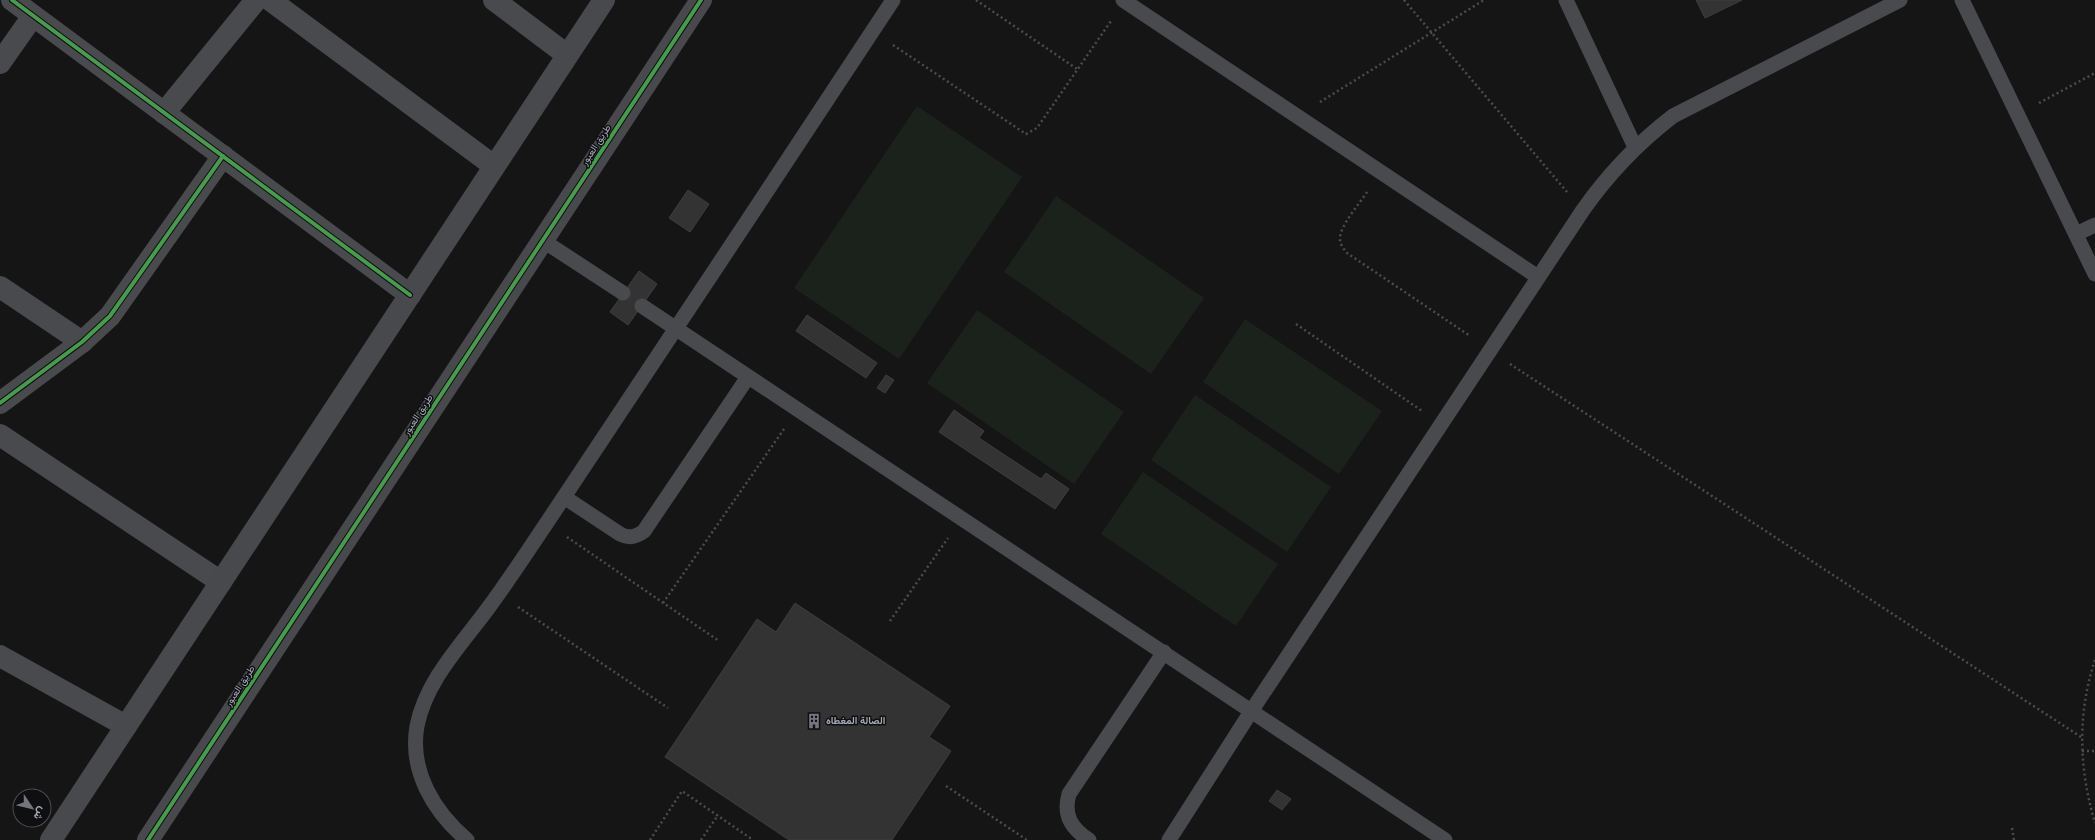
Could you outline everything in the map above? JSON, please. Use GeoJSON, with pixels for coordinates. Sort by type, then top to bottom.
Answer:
{"type":"FeatureCollection","features":[{"type":"Feature","properties":{"kind":"street"},"geometry":{"type":"LineString","coordinates":[[12,0],[410,294]]}},
{"type":"Feature","properties":{"kind":"street"},"geometry":{"type":"LineString","coordinates":[[164,112],[256,0]]}},
{"type":"Feature","properties":{"kind":"street"},"geometry":{"type":"LineString","coordinates":[[270,0],[494,166]]}},
{"type":"Feature","properties":{"kind":"street"},"geometry":{"type":"LineString","coordinates":[[494,0],[567,55]]}},
{"type":"Feature","properties":{"kind":"street"},"geometry":{"type":"LineString","coordinates":[[51,840],[604,0]]}},
{"type":"Feature","properties":{"kind":"street","name":"طريق العبور"},"geometry":{"type":"LineString","coordinates":[[148,840],[701,0]]}},
{"type":"Feature","properties":{"kind":"street"},"geometry":{"type":"LineString","coordinates":[[0,63],[33,16]]}},
{"type":"Feature","properties":{"kind":"street"},"geometry":{"type":"LineString","coordinates":[[0,403],[82,342],[110,316],[223,156]]}},
{"type":"Feature","properties":{"kind":"street"},"geometry":{"type":"LineString","coordinates":[[0,287],[82,342]]}},
{"type":"Feature","properties":{"kind":"street"},"geometry":{"type":"LineString","coordinates":[[0,435],[221,582]]}},
{"type":"Feature","properties":{"kind":"street"},"geometry":{"type":"LineString","coordinates":[[0,656],[126,726]]}},
{"type":"Feature","properties":{"kind":"lane"},"geometry":{"type":"LineString","coordinates":[[467,840],[453,828],[438,810],[417,768],[417,728],[423,704],[433,682],[498,594],[564,497],[677,329],[893,0]]}},
{"type":"Feature","properties":{"kind":"lane"},"geometry":{"type":"LineString","coordinates":[[1566,0],[1635,148]]}},
{"type":"Feature","properties":{"kind":"lane"},"geometry":{"type":"LineString","coordinates":[[1169,840],[1252,710],[1538,277],[1607,176],[1635,148],[1673,116],[1900,0]]}},
{"type":"Feature","properties":{"kind":"lane"},"geometry":{"type":"LineString","coordinates":[[1962,0],[2095,274]]}},
{"type":"Feature","properties":{"kind":"lane"},"geometry":{"type":"LineString","coordinates":[[1123,1],[1538,277]]}},
{"type":"Feature","properties":{"kind":"lane"},"geometry":{"type":"LineString","coordinates":[[2076,234],[2095,225]]}},
{"type":"Feature","properties":{"kind":"lane"},"geometry":{"type":"LineString","coordinates":[[542,240],[623,293]]}},
{"type":"Feature","properties":{"kind":"lane"},"geometry":{"type":"LineString","coordinates":[[642,306],[1252,710],[1445,840]]}},
{"type":"Feature","properties":{"kind":"lane"},"geometry":{"type":"LineString","coordinates":[[564,497],[620,534],[626,537],[638,535],[644,531],[748,377]]}},
{"type":"Feature","properties":{"kind":"lane"},"geometry":{"type":"LineString","coordinates":[[1089,840],[1072,827],[1067,816],[1066,804],[1069,794],[1164,652]]}},
{"type":"Feature","properties":{"kind":"path"},"geometry":{"type":"LineString","coordinates":[[976,0],[1077,69]]}},
{"type":"Feature","properties":{"kind":"path"},"geometry":{"type":"LineString","coordinates":[[1404,0],[1583,210]]}},
{"type":"Feature","properties":{"kind":"path"},"geometry":{"type":"LineString","coordinates":[[1297,117],[1484,0]]}},
{"type":"Feature","properties":{"kind":"path"},"geometry":{"type":"LineString","coordinates":[[873,31],[1026,134],[1037,128],[1123,1]]}},
{"type":"Feature","properties":{"kind":"path"},"geometry":{"type":"LineString","coordinates":[[2018,114],[2095,73]]}},
{"type":"Feature","properties":{"kind":"path"},"geometry":{"type":"LineString","coordinates":[[1380,172],[1340,232],[1342,248],[1347,253],[1491,350],[1525,376],[2081,737]]}},
{"type":"Feature","properties":{"kind":"path"},"geometry":{"type":"LineString","coordinates":[[1296,324],[1442,424]]}},
{"type":"Feature","properties":{"kind":"path"},"geometry":{"type":"LineString","coordinates":[[663,603],[798,409]]}},
{"type":"Feature","properties":{"kind":"path"},"geometry":{"type":"LineString","coordinates":[[890,621],[962,518]]}},
{"type":"Feature","properties":{"kind":"path"},"geometry":{"type":"LineString","coordinates":[[546,523],[719,641]]}},
{"type":"Feature","properties":{"kind":"path"},"geometry":{"type":"LineString","coordinates":[[498,594],[668,708]]}},
{"type":"Feature","properties":{"kind":"path"},"geometry":{"type":"LineString","coordinates":[[2095,660],[2089,678],[2083,707],[2081,737],[2087,796],[2095,824]]}},
{"type":"Feature","properties":{"kind":"path"},"geometry":{"type":"LineString","coordinates":[[2082,751],[2095,751]]}},
{"type":"Feature","properties":{"kind":"path"},"geometry":{"type":"LineString","coordinates":[[946,786],[1027,840]]}},
{"type":"Feature","properties":{"kind":"path"},"geometry":{"type":"LineString","coordinates":[[650,840],[682,791],[753,840]]}},
{"type":"Feature","properties":{"kind":"path"},"geometry":{"type":"LineString","coordinates":[[701,840],[718,815]]}},
{"type":"Feature","properties":{"kind":"path"},"geometry":{"type":"LineString","coordinates":[[2012,828],[2014,840]]}},
{"type":"Feature","properties":{"kind":"shaded area"},"geometry":{"type":"Polygon","coordinates":[[[917,106],[1022,177],[899,359],[794,288],[917,106]]]}},
{"type":"Feature","properties":{"kind":"shaded area"},"geometry":{"type":"Polygon","coordinates":[[[1056,196],[1204,298],[1151,374],[1004,272],[1056,196]]]}},
{"type":"Feature","properties":{"kind":"shaded area"},"geometry":{"type":"Polygon","coordinates":[[[977,310],[1124,412],[1074,484],[927,383],[977,310]]]}},
{"type":"Feature","properties":{"kind":"shaded area"},"geometry":{"type":"Polygon","coordinates":[[[1245,319],[1382,411],[1339,474],[1203,382],[1245,319]]]}},
{"type":"Feature","properties":{"kind":"shaded area"},"geometry":{"type":"Polygon","coordinates":[[[1195,395],[1331,487],[1287,552],[1151,460],[1195,395]]]}},
{"type":"Feature","properties":{"kind":"shaded area"},"geometry":{"type":"Polygon","coordinates":[[[1143,472],[1278,564],[1236,626],[1101,534],[1143,472]]]}},
{"type":"Feature","properties":{"kind":"building"},"geometry":{"type":"Polygon","coordinates":[[[1696,0],[1742,0],[1705,18],[1696,0]]]}},
{"type":"Feature","properties":{"kind":"building"},"geometry":{"type":"Polygon","coordinates":[[[688,190],[709,204],[690,232],[669,218],[688,190]]]}},
{"type":"Feature","properties":{"kind":"building"},"geometry":{"type":"Polygon","coordinates":[[[639,271],[657,284],[628,325],[610,312],[639,271]]]}},
{"type":"Feature","properties":{"kind":"building"},"geometry":{"type":"Polygon","coordinates":[[[807,315],[877,363],[866,378],[796,331],[807,315]]]}},
{"type":"Feature","properties":{"kind":"building"},"geometry":{"type":"Polygon","coordinates":[[[886,375],[894,380],[885,393],[877,388],[886,375]]]}},
{"type":"Feature","properties":{"kind":"building"},"geometry":{"type":"Polygon","coordinates":[[[954,410],[984,431],[979,438],[1041,479],[1046,473],[1069,489],[1055,509],[939,432],[954,410]]]}},
{"type":"Feature","properties":{"kind":"building","name":"الصالة المغطاه"},"geometry":{"type":"Polygon","coordinates":[[[795,603],[950,706],[929,737],[951,751],[892,840],[789,840],[665,757],[757,619],[776,632],[795,603]]]}},
{"type":"Feature","properties":{"kind":"building"},"geometry":{"type":"Polygon","coordinates":[[[1277,790],[1291,799],[1282,810],[1269,801],[1277,790]]]}},
{"type":"Feature","properties":{"kind":"cycle path"},"geometry":{"type":"LineString","coordinates":[[12,0],[410,295]]}},
{"type":"Feature","properties":{"kind":"cycle path"},"geometry":{"type":"LineString","coordinates":[[148,840],[701,0]]}},
{"type":"Feature","properties":{"kind":"cycle path"},"geometry":{"type":"LineString","coordinates":[[0,403],[82,342],[110,316],[223,156]]}},
{"type":"Feature","properties":{"kind":"place","name":"الصالة المغطاه"},"geometry":{"type":"Point","coordinates":[814,721]}}]}
